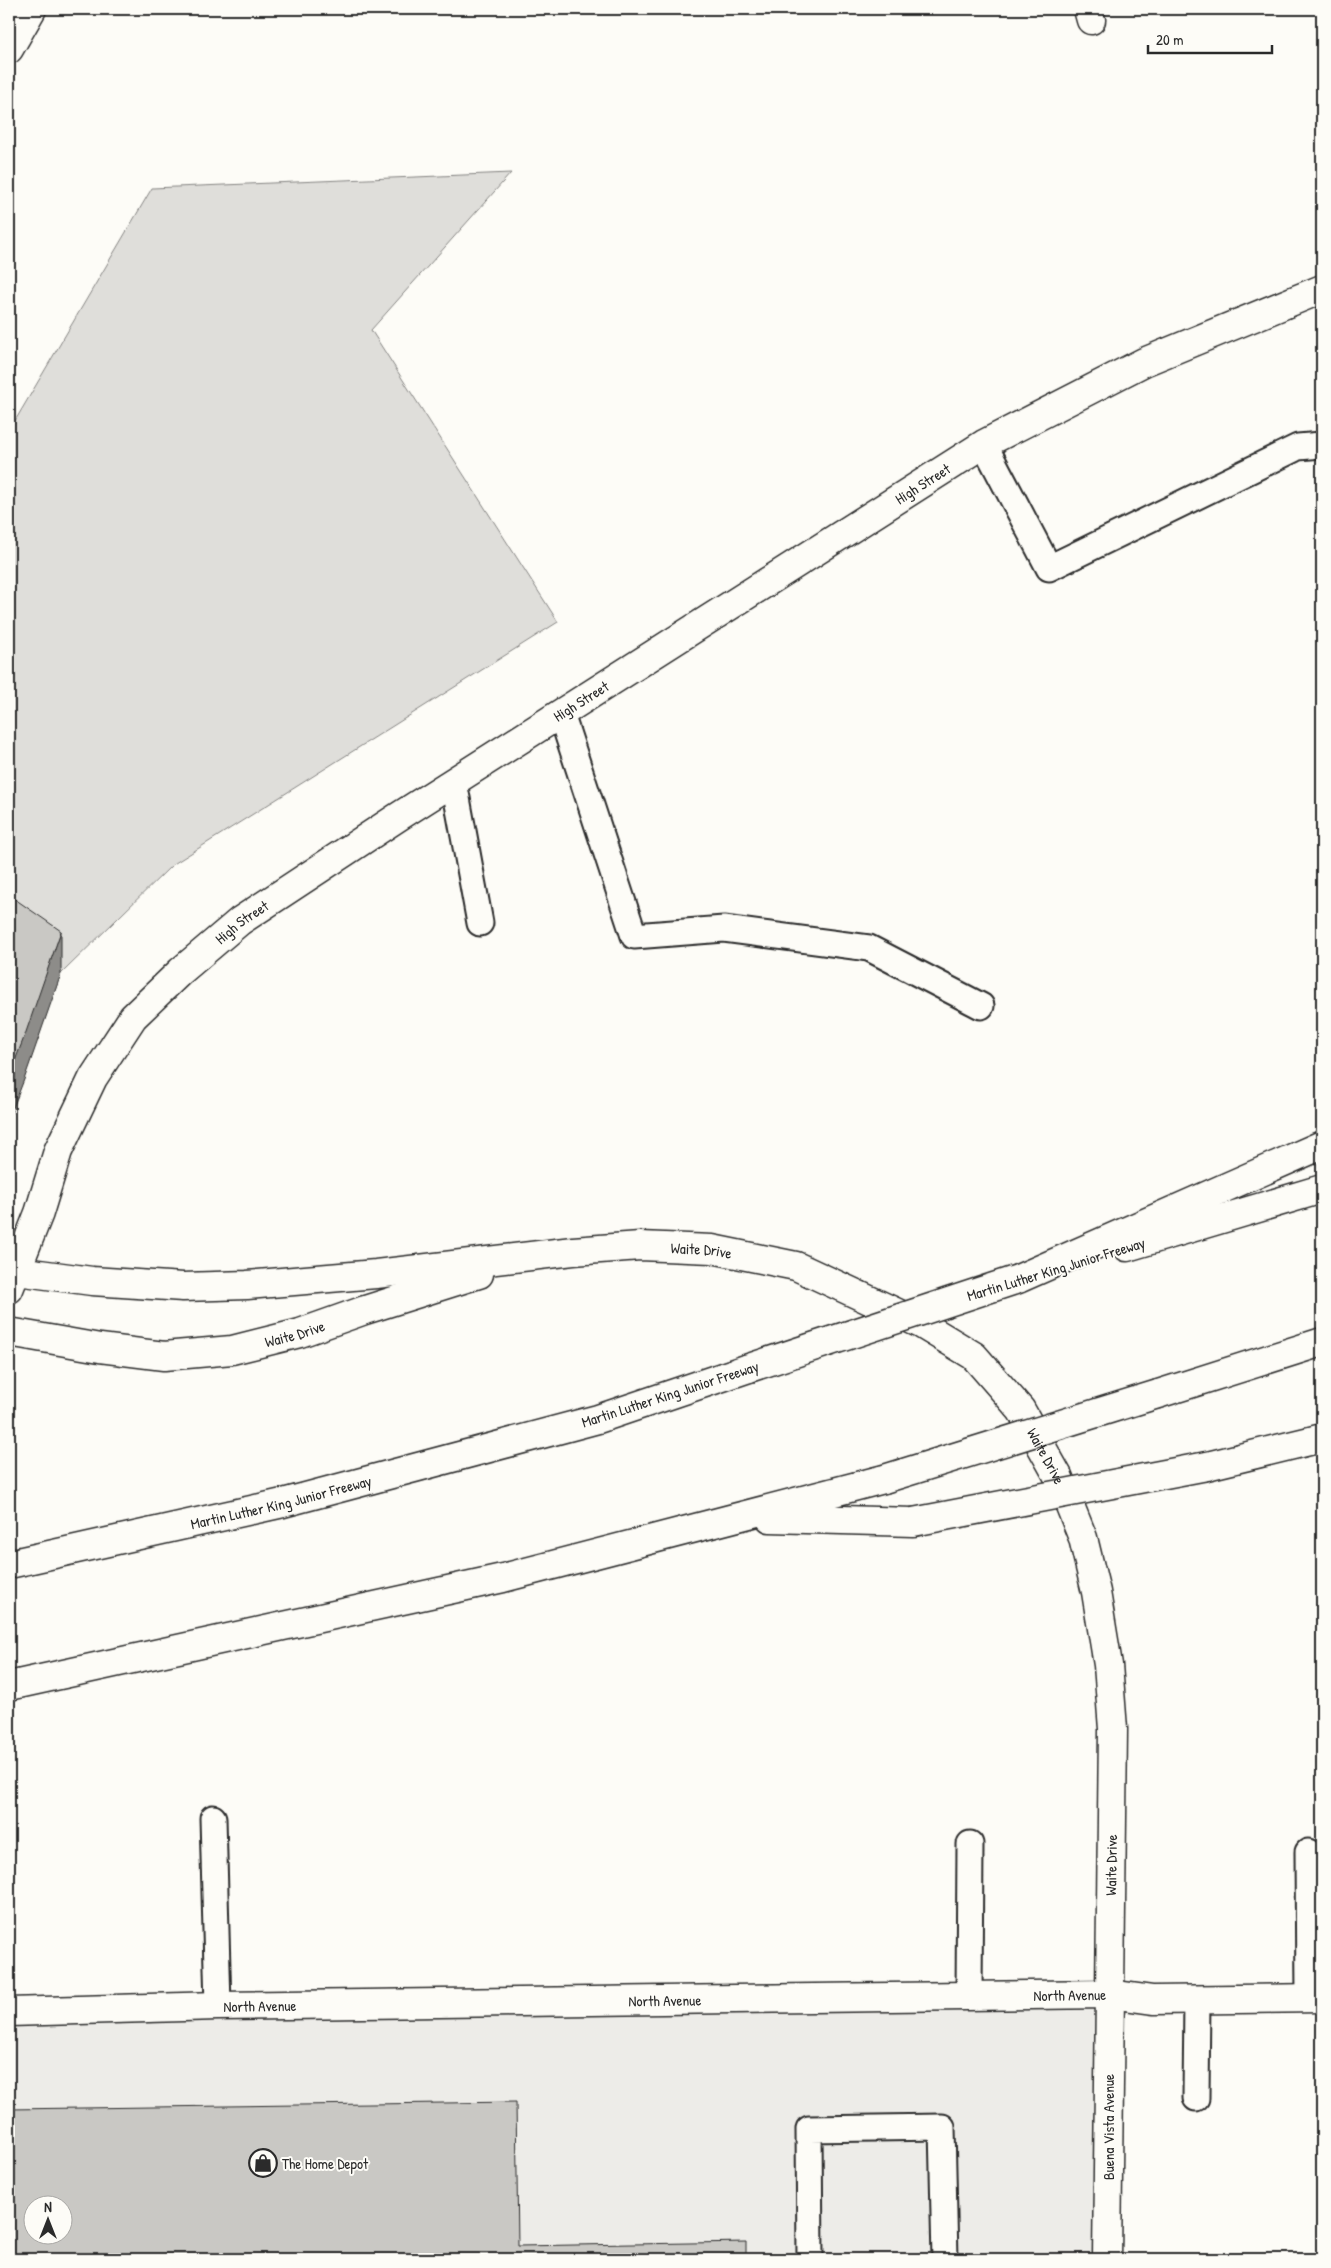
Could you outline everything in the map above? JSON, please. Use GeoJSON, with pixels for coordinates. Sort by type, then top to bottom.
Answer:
{"type":"FeatureCollection","features":[{"type":"Feature","properties":{"kind":"main road"},"geometry":{"type":"LineString","coordinates":[[9,49],[32,9]]}},
{"type":"Feature","properties":{"kind":"main road","name":"High Street"},"geometry":{"type":"LineString","coordinates":[[12,1276],[42,1204],[58,1151],[93,1078],[134,1017],[181,971],[240,921],[454,782],[984,444],[1144,362],[1322,289]]}},
{"type":"Feature","properties":{"kind":"main road"},"geometry":{"type":"LineString","coordinates":[[1018,1279],[1322,1145]]}},
{"type":"Feature","properties":{"kind":"main road","name":"Martin Luther King Junior Freeway"},"geometry":{"type":"LineString","coordinates":[[9,1564],[293,1501],[598,1418],[1018,1279],[1322,1189]]}},
{"type":"Feature","properties":{"kind":"main road","name":"Waite Drive"},"geometry":{"type":"LineString","coordinates":[[12,1276],[174,1286],[247,1285],[376,1274],[573,1250],[640,1246],[712,1249],[796,1266],[921,1324],[974,1356],[1021,1410],[1058,1476],[1083,1538],[1096,1592],[1108,1665],[1113,1729],[1110,1994]]}},
{"type":"Feature","properties":{"kind":"main road","name":"Waite Drive"},"geometry":{"type":"LineString","coordinates":[[9,1332],[100,1348],[164,1356],[232,1350],[300,1333],[490,1270],[573,1250]]}},
{"type":"Feature","properties":{"kind":"main road"},"geometry":{"type":"LineString","coordinates":[[9,1686],[503,1578],[738,1518],[884,1479],[1322,1342]]}},
{"type":"Feature","properties":{"kind":"main road"},"geometry":{"type":"LineString","coordinates":[[738,1518],[913,1522],[1207,1466],[1322,1438]]}},
{"type":"Feature","properties":{"kind":"main road","name":"North Avenue"},"geometry":{"type":"LineString","coordinates":[[9,2012],[218,2006],[1110,1994],[1153,2000],[1316,1998]]}},
{"type":"Feature","properties":{"kind":"main road","name":"Buena Vista Avenue"},"geometry":{"type":"LineString","coordinates":[[1107,2259],[1110,1994]]}},
{"type":"Feature","properties":{"kind":"lane"},"geometry":{"type":"LineString","coordinates":[[984,444],[1049,568],[1298,447],[1322,445]]}},
{"type":"Feature","properties":{"kind":"lane"},"geometry":{"type":"LineString","coordinates":[[561,714],[634,936],[724,929],[869,948],[981,1006]]}},
{"type":"Feature","properties":{"kind":"lane"},"geometry":{"type":"LineString","coordinates":[[454,782],[480,923]]}},
{"type":"Feature","properties":{"kind":"lane"},"geometry":{"type":"LineString","coordinates":[[213,1818],[218,2006]]}},
{"type":"Feature","properties":{"kind":"lane"},"geometry":{"type":"LineString","coordinates":[[969,1996],[970,1844]]}},
{"type":"Feature","properties":{"kind":"lane"},"geometry":{"type":"LineString","coordinates":[[1308,1852],[1316,1998]]}},
{"type":"Feature","properties":{"kind":"lane"},"geometry":{"type":"LineString","coordinates":[[1196,2098],[1197,2000]]}},
{"type":"Feature","properties":{"kind":"lane"},"geometry":{"type":"LineString","coordinates":[[810,2259],[809,2129],[942,2126],[945,2259]]}},
{"type":"Feature","properties":{"kind":"shaded area"},"geometry":{"type":"Polygon","coordinates":[[[511,173],[371,330],[558,622],[172,865],[61,974],[9,937],[9,431],[152,188],[511,173]]]}},
{"type":"Feature","properties":{"kind":"shaded area"},"geometry":{"type":"Polygon","coordinates":[[[1104,2007],[1102,2259],[9,2259],[9,2020],[1104,2007]]]}},
{"type":"Feature","properties":{"kind":"building"},"geometry":{"type":"Polygon","coordinates":[[[9,895],[61,931],[9,1076],[9,895]]]}},
{"type":"Feature","properties":{"kind":"building","name":"The Home Depot"},"geometry":{"type":"Polygon","coordinates":[[[516,2102],[518,2246],[746,2242],[746,2259],[9,2259],[9,2109],[516,2102]]]}},
{"type":"Feature","properties":{"kind":"place","name":"The Home Depot"},"geometry":{"type":"Point","coordinates":[263,2163]}}]}
